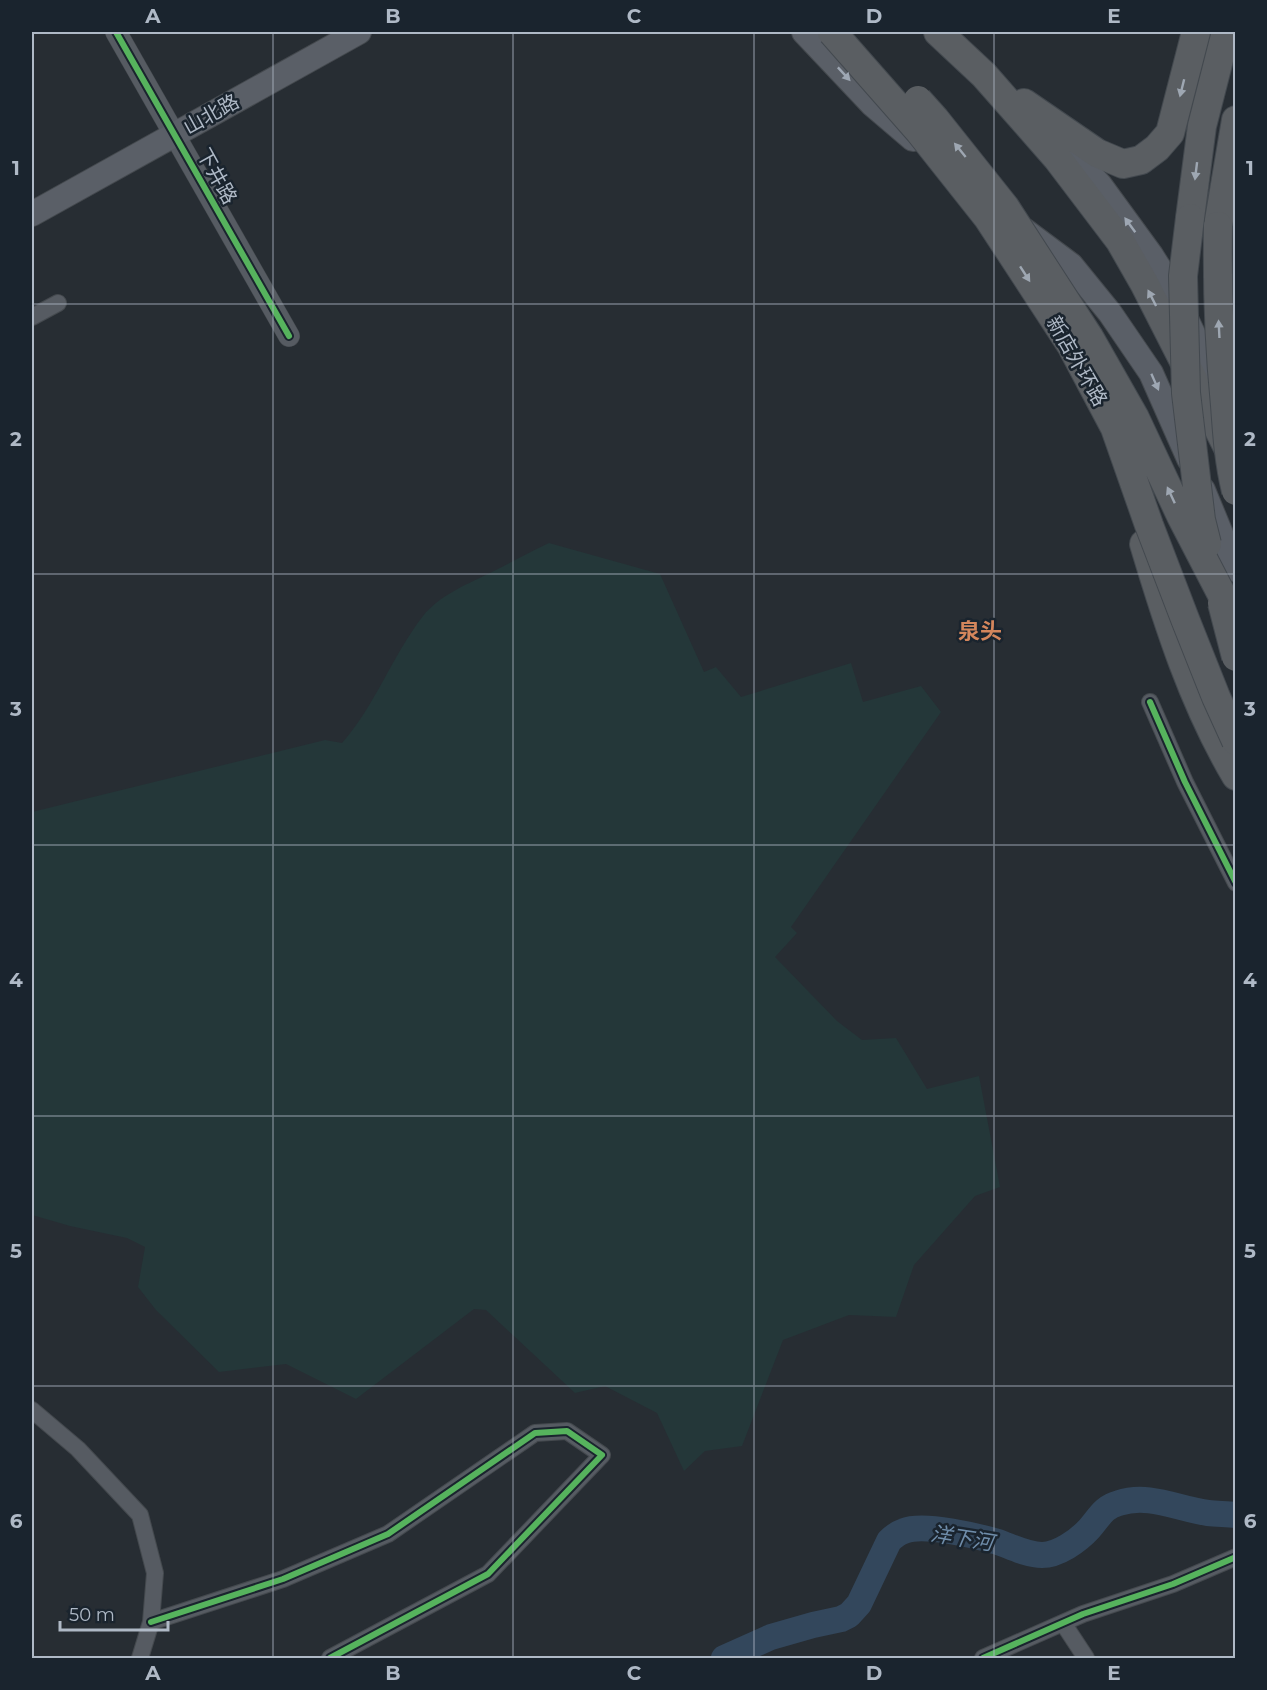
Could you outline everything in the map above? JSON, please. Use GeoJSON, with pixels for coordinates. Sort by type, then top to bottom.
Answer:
{"type":"FeatureCollection","features":[{"type":"Feature","properties":{"kind":"highway","name":"新店外环路"},"geometry":{"type":"LineString","coordinates":[[832,32],[920,132],[988,218],[1071,345],[1114,428],[1216,697],[1232,758]]}},
{"type":"Feature","properties":{"kind":"highway","name":"新店外环路"},"geometry":{"type":"LineString","coordinates":[[855,32],[935,119],[1005,207],[1089,338],[1135,418],[1181,516],[1236,622]]}},
{"type":"Feature","properties":{"kind":"highway"},"geometry":{"type":"LineString","coordinates":[[938,32],[984,75],[1057,158],[1120,241],[1144,283],[1236,463]]}},
{"type":"Feature","properties":{"kind":"highway"},"geometry":{"type":"LineString","coordinates":[[984,75],[1077,141],[1123,165],[1141,159],[1158,148],[1170,133],[1196,32]]}},
{"type":"Feature","properties":{"kind":"highway"},"geometry":{"type":"LineString","coordinates":[[1226,32],[1202,126],[1183,276],[1186,393],[1201,520],[1236,657]]}},
{"type":"Feature","properties":{"kind":"highway"},"geometry":{"type":"LineString","coordinates":[[1236,120],[1218,226],[1217,281],[1230,469],[1236,491]]}},
{"type":"Feature","properties":{"kind":"highway"},"geometry":{"type":"LineString","coordinates":[[1128,489],[1172,635],[1199,704],[1232,758]]}},
{"type":"Feature","properties":{"kind":"main road","name":"山北路"},"geometry":{"type":"LineString","coordinates":[[32,214],[326,32]]}},
{"type":"Feature","properties":{"kind":"main road","name":"山北路"},"geometry":{"type":"LineString","coordinates":[[32,196],[359,32]]}},
{"type":"Feature","properties":{"kind":"main road"},"geometry":{"type":"LineString","coordinates":[[804,32],[872,104],[989,203],[1071,265],[1110,313],[1151,374],[1236,570]]}},
{"type":"Feature","properties":{"kind":"main road"},"geometry":{"type":"LineString","coordinates":[[984,75],[1041,123],[1080,163],[1100,185],[1136,233],[1170,285],[1236,425]]}},
{"type":"Feature","properties":{"kind":"main road"},"geometry":{"type":"LineString","coordinates":[[989,203],[1076,301],[1128,489]]}},
{"type":"Feature","properties":{"kind":"street","name":"下井路"},"geometry":{"type":"LineString","coordinates":[[116,32],[289,336]]}},
{"type":"Feature","properties":{"kind":"street"},"geometry":{"type":"LineString","coordinates":[[32,317],[58,303]]}},
{"type":"Feature","properties":{"kind":"street"},"geometry":{"type":"LineString","coordinates":[[1150,702],[1185,782],[1236,882]]}},
{"type":"Feature","properties":{"kind":"street"},"geometry":{"type":"LineString","coordinates":[[32,1410],[78,1449],[140,1515],[155,1573],[152,1622],[140,1659]]}},
{"type":"Feature","properties":{"kind":"street"},"geometry":{"type":"LineString","coordinates":[[152,1622],[283,1579],[388,1534],[534,1433],[567,1431],[602,1455],[488,1574],[330,1659]]}},
{"type":"Feature","properties":{"kind":"street"},"geometry":{"type":"LineString","coordinates":[[983,1659],[1083,1614],[1173,1584],[1236,1557]]}},
{"type":"Feature","properties":{"kind":"street"},"geometry":{"type":"LineString","coordinates":[[1063,1623],[1086,1659]]}},
{"type":"Feature","properties":{"kind":"shaded area"},"geometry":{"type":"Polygon","coordinates":[[[549,543],[660,574],[704,672],[716,667],[741,697],[851,663],[863,702],[921,686],[941,712],[791,927],[797,933],[775,957],[837,1021],[862,1040],[896,1038],[927,1089],[979,1076],[1000,1187],[975,1196],[914,1265],[896,1317],[849,1315],[783,1340],[742,1446],[705,1451],[684,1471],[657,1413],[605,1386],[575,1393],[486,1310],[474,1309],[356,1399],[286,1364],[219,1372],[156,1310],[138,1287],[145,1247],[127,1238],[32,1215],[32,812],[325,740],[342,743],[354,729],[412,631],[429,609],[453,592],[549,543]]]}},
{"type":"Feature","properties":{"kind":"waterway","name":"洋下河"},"geometry":{"type":"LineString","coordinates":[[724,1658],[771,1637],[849,1615],[859,1604],[889,1541],[904,1531],[924,1528],[951,1531],[989,1539],[1025,1552],[1042,1555],[1055,1553],[1074,1542],[1109,1507],[1130,1500],[1152,1501],[1208,1513],[1236,1515]]}},
{"type":"Feature","properties":{"kind":"cycle path"},"geometry":{"type":"LineString","coordinates":[[116,32],[289,336]]}},
{"type":"Feature","properties":{"kind":"cycle path"},"geometry":{"type":"LineString","coordinates":[[1150,702],[1185,782],[1236,883]]}},
{"type":"Feature","properties":{"kind":"cycle path"},"geometry":{"type":"LineString","coordinates":[[151,1622],[283,1579],[388,1534],[535,1433],[567,1431],[602,1455],[488,1574],[330,1658]]}},
{"type":"Feature","properties":{"kind":"cycle path"},"geometry":{"type":"LineString","coordinates":[[983,1658],[1083,1614],[1173,1584],[1236,1557]]}},
{"type":"Feature","properties":{"kind":"district","name":"泉头"},"geometry":{"type":"Point","coordinates":[980,631]}}]}
